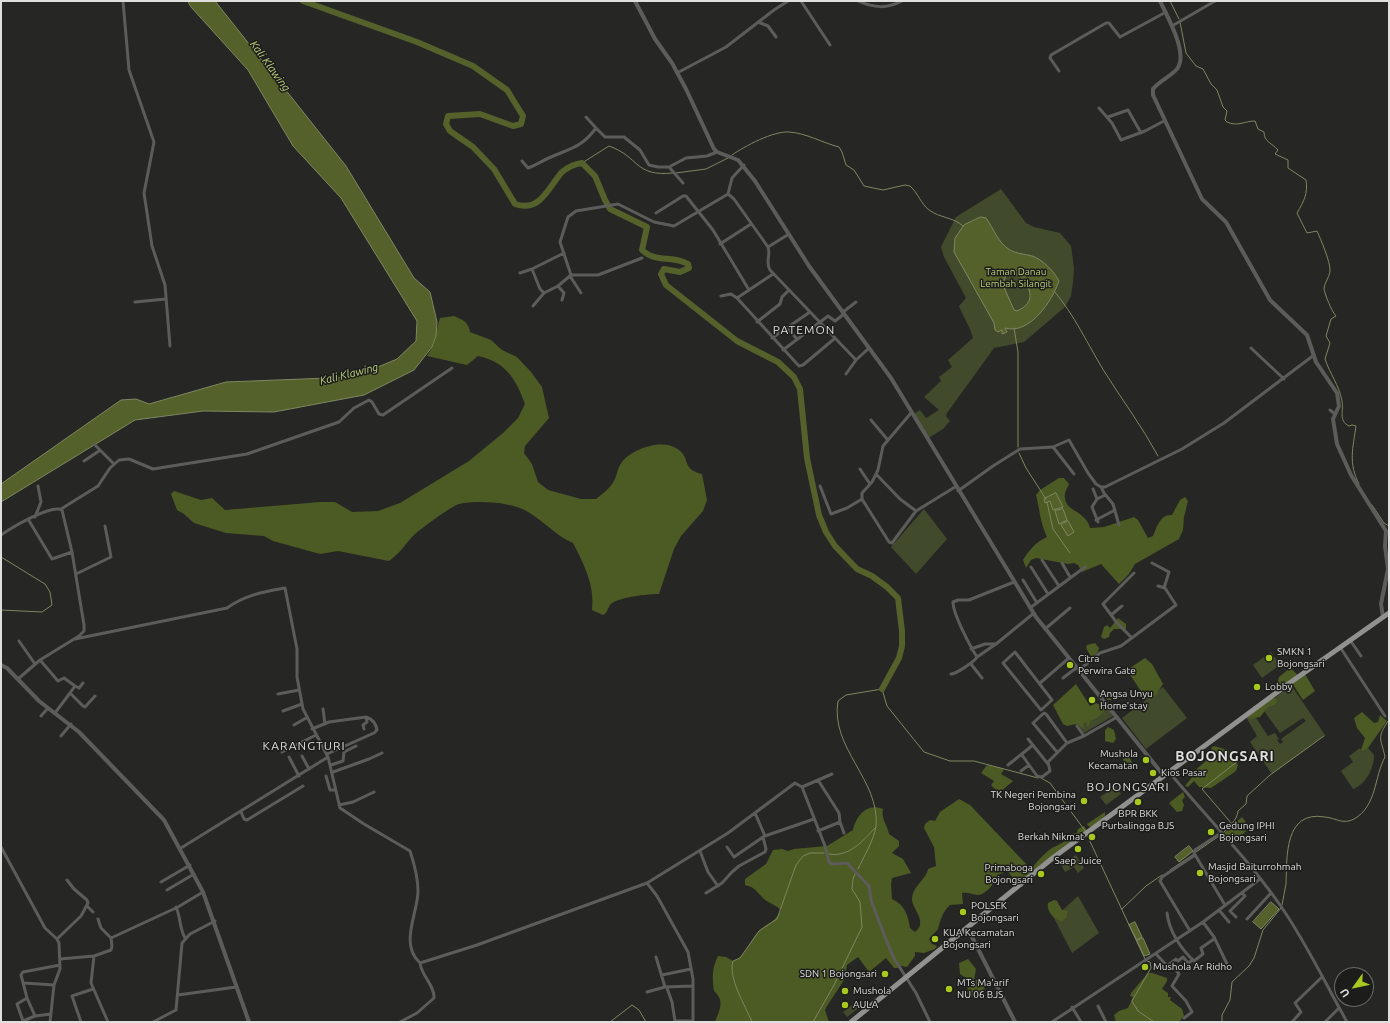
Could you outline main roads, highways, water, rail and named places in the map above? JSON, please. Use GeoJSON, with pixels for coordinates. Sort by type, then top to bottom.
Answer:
{"type":"FeatureCollection","features":[{"type":"Feature","properties":{"kind":"main road"},"geometry":{"type":"LineString","coordinates":[[851,1022],[967,926],[1054,857],[1340,647],[1389,613]]}},
{"type":"Feature","properties":{"kind":"waterway"},"geometry":{"type":"LineString","coordinates":[[303,1],[417,42],[473,66],[507,90],[523,116],[521,124],[513,126],[480,114],[448,116],[446,124],[450,131],[473,147],[494,169],[515,204],[524,206],[537,202],[548,192],[562,172],[572,166],[582,163],[595,176],[610,209],[647,227],[642,250],[647,254],[658,258],[682,261],[688,264],[689,268],[680,272],[664,269],[661,274],[666,285],[737,341],[778,362],[794,377],[800,389],[807,458],[819,515],[826,532],[835,546],[857,569],[872,576],[887,587],[898,598],[902,631],[902,646],[899,658],[882,689]]}},
{"type":"Feature","properties":{"kind":"waterway"},"geometry":{"type":"LineString","coordinates":[[1170,1],[1179,19]]}},
{"type":"Feature","properties":{"kind":"waterway"},"geometry":{"type":"LineString","coordinates":[[1180,22],[1186,53],[1196,66],[1203,69],[1211,84],[1217,90],[1223,107],[1227,111],[1225,120],[1234,124],[1255,121],[1258,129],[1264,132],[1265,138],[1278,150],[1275,154],[1288,160],[1288,168],[1306,180],[1305,197],[1297,213],[1307,233],[1317,231],[1329,261],[1330,272],[1324,288],[1328,302],[1336,316],[1331,319],[1326,336],[1330,343],[1325,359],[1341,395],[1342,418],[1349,426],[1356,426],[1352,462],[1359,484]]}},
{"type":"Feature","properties":{"kind":"waterway"},"geometry":{"type":"LineString","coordinates":[[732,155],[744,147],[767,136],[782,132],[808,136],[839,147],[846,165],[854,170],[864,186],[883,190],[905,185],[910,186],[929,210],[963,226]]}},
{"type":"Feature","properties":{"kind":"waterway"},"geometry":{"type":"LineString","coordinates":[[582,163],[609,146],[619,150],[638,165],[651,172],[673,173]]}},
{"type":"Feature","properties":{"kind":"waterway"},"geometry":{"type":"LineString","coordinates":[[676,173],[706,169],[728,158]]}},
{"type":"Feature","properties":{"kind":"waterway"},"geometry":{"type":"LineString","coordinates":[[1054,291],[1074,320],[1104,371],[1158,456]]}},
{"type":"Feature","properties":{"kind":"waterway"},"geometry":{"type":"LineString","coordinates":[[1014,328],[1018,352],[1018,447]]}},
{"type":"Feature","properties":{"kind":"waterway"},"geometry":{"type":"LineString","coordinates":[[1019,453],[1026,468],[1046,499]]}},
{"type":"Feature","properties":{"kind":"waterway"},"geometry":{"type":"LineString","coordinates":[[1047,502],[1053,529],[1070,553]]}},
{"type":"Feature","properties":{"kind":"waterway"},"geometry":{"type":"LineString","coordinates":[[1372,505],[1384,523],[1389,526]]}},
{"type":"Feature","properties":{"kind":"waterway"},"geometry":{"type":"LineString","coordinates":[[1,557],[45,584],[50,592],[52,605],[42,612],[1,610]]}},
{"type":"Feature","properties":{"kind":"waterway"},"geometry":{"type":"LineString","coordinates":[[858,869],[875,831],[875,809],[871,794],[841,734],[838,718],[838,701],[846,695],[882,689],[887,706],[924,752],[950,761],[974,761],[1038,778]]}},
{"type":"Feature","properties":{"kind":"waterway"},"geometry":{"type":"LineString","coordinates":[[1282,905],[1286,884],[1288,849],[1290,838],[1295,828],[1302,821],[1312,817],[1325,817],[1340,821],[1350,821],[1367,807],[1385,757],[1381,742],[1381,735],[1389,720]]}},
{"type":"Feature","properties":{"kind":"waterway"},"geometry":{"type":"LineString","coordinates":[[1224,832],[1235,820],[1238,811],[1246,804],[1247,796],[1270,775],[1324,736]]}},
{"type":"Feature","properties":{"kind":"waterway"},"geometry":{"type":"LineString","coordinates":[[1232,824],[1202,789],[1238,761]]}},
{"type":"Feature","properties":{"kind":"waterway"},"geometry":{"type":"LineString","coordinates":[[1041,778],[1050,783],[1086,832]]}},
{"type":"Feature","properties":{"kind":"waterway"},"geometry":{"type":"LineString","coordinates":[[829,854],[836,855],[849,851],[860,843],[875,828]]}},
{"type":"Feature","properties":{"kind":"waterway"},"geometry":{"type":"LineString","coordinates":[[1196,852],[1222,834]]}},
{"type":"Feature","properties":{"kind":"waterway"},"geometry":{"type":"LineString","coordinates":[[1087,835],[1145,959]]}},
{"type":"Feature","properties":{"kind":"waterway"},"geometry":{"type":"LineString","coordinates":[[752,1022],[735,983],[732,968],[733,961],[740,958],[759,931],[777,919],[796,865],[803,856],[810,853],[824,853]]}},
{"type":"Feature","properties":{"kind":"waterway"},"geometry":{"type":"LineString","coordinates":[[1170,870],[1194,854]]}},
{"type":"Feature","properties":{"kind":"waterway"},"geometry":{"type":"LineString","coordinates":[[813,1022],[834,985],[862,927],[860,902],[852,889],[855,874]]}},
{"type":"Feature","properties":{"kind":"waterway"},"geometry":{"type":"LineString","coordinates":[[1122,909],[1146,886],[1162,875]]}},
{"type":"Feature","properties":{"kind":"waterway"},"geometry":{"type":"LineString","coordinates":[[1222,1022],[1222,1015],[1230,1000],[1232,982],[1249,966],[1254,958],[1263,930],[1281,908]]}},
{"type":"Feature","properties":{"kind":"waterway"},"geometry":{"type":"LineString","coordinates":[[1147,961],[1150,962],[1151,968],[1132,1001],[1138,1011],[1154,1022]]}},
{"type":"Feature","properties":{"kind":"waterway"},"geometry":{"type":"LineString","coordinates":[[610,1022],[632,1005],[639,1010],[646,1022]]}},
{"type":"Feature","properties":{"kind":"place","name":"SMKN 1 Bojongsari"},"geometry":{"type":"Point","coordinates":[1269,658]}},
{"type":"Feature","properties":{"kind":"place","name":"Citra Perwira Gate"},"geometry":{"type":"Point","coordinates":[1070,665]}},
{"type":"Feature","properties":{"kind":"place","name":"Lobby"},"geometry":{"type":"Point","coordinates":[1257,687]}},
{"type":"Feature","properties":{"kind":"place","name":"Angsa Unyu Home'stay"},"geometry":{"type":"Point","coordinates":[1092,700]}},
{"type":"Feature","properties":{"kind":"place","name":"Mushola Kecamatan"},"geometry":{"type":"Point","coordinates":[1146,760]}},
{"type":"Feature","properties":{"kind":"place","name":"Kios Pasar"},"geometry":{"type":"Point","coordinates":[1153,773]}},
{"type":"Feature","properties":{"kind":"place","name":"TK Negeri Pembina Bojongsari"},"geometry":{"type":"Point","coordinates":[1084,801]}},
{"type":"Feature","properties":{"kind":"place","name":"BPR BKK Purbalingga BJS"},"geometry":{"type":"Point","coordinates":[1138,802]}},
{"type":"Feature","properties":{"kind":"place","name":"Gedung IPHI Bojongsari"},"geometry":{"type":"Point","coordinates":[1211,832]}},
{"type":"Feature","properties":{"kind":"place","name":"Berkah Nikmat"},"geometry":{"type":"Point","coordinates":[1092,837]}},
{"type":"Feature","properties":{"kind":"place","name":"Saep Juice"},"geometry":{"type":"Point","coordinates":[1078,849]}},
{"type":"Feature","properties":{"kind":"place","name":"Masjid Baiturrohmah Bojongsari"},"geometry":{"type":"Point","coordinates":[1200,873]}},
{"type":"Feature","properties":{"kind":"place","name":"Primaboga Bojongsari"},"geometry":{"type":"Point","coordinates":[1041,874]}},
{"type":"Feature","properties":{"kind":"place","name":"POLSEK Bojongsari"},"geometry":{"type":"Point","coordinates":[963,912]}},
{"type":"Feature","properties":{"kind":"place","name":"KUA Kecamatan Bojongsari"},"geometry":{"type":"Point","coordinates":[935,939]}},
{"type":"Feature","properties":{"kind":"place","name":"Mushola Ar Ridho"},"geometry":{"type":"Point","coordinates":[1145,967]}},
{"type":"Feature","properties":{"kind":"place","name":"SDN 1 Bojongsari"},"geometry":{"type":"Point","coordinates":[885,974]}},
{"type":"Feature","properties":{"kind":"place","name":"MTs Ma'arif NU 06 BJS"},"geometry":{"type":"Point","coordinates":[949,989]}},
{"type":"Feature","properties":{"kind":"place","name":"Mushola"},"geometry":{"type":"Point","coordinates":[845,991]}},
{"type":"Feature","properties":{"kind":"place","name":"AULA"},"geometry":{"type":"Point","coordinates":[845,1005]}},
{"type":"Feature","properties":{"kind":"district","name":"PATEMON"},"geometry":{"type":"Point","coordinates":[804,330]}},
{"type":"Feature","properties":{"kind":"district","name":"KARANGTURI"},"geometry":{"type":"Point","coordinates":[304,746]}},
{"type":"Feature","properties":{"kind":"district","name":"BOJONGSARI"},"geometry":{"type":"Point","coordinates":[1225,756]}},
{"type":"Feature","properties":{"kind":"district","name":"BOJONGSARI"},"geometry":{"type":"Point","coordinates":[1128,787]}},
{"type":"Feature","properties":{"kind":"water label","name":"Kali Klawing"},"geometry":{"type":"Point","coordinates":[270,66]}},
{"type":"Feature","properties":{"kind":"water label","name":"Kali Klawing"},"geometry":{"type":"Point","coordinates":[349,374]}},
{"type":"Feature","properties":{"kind":"park label","name":"Taman Danau Lembah Silangit"},"geometry":{"type":"Point","coordinates":[1016,278]}}]}
